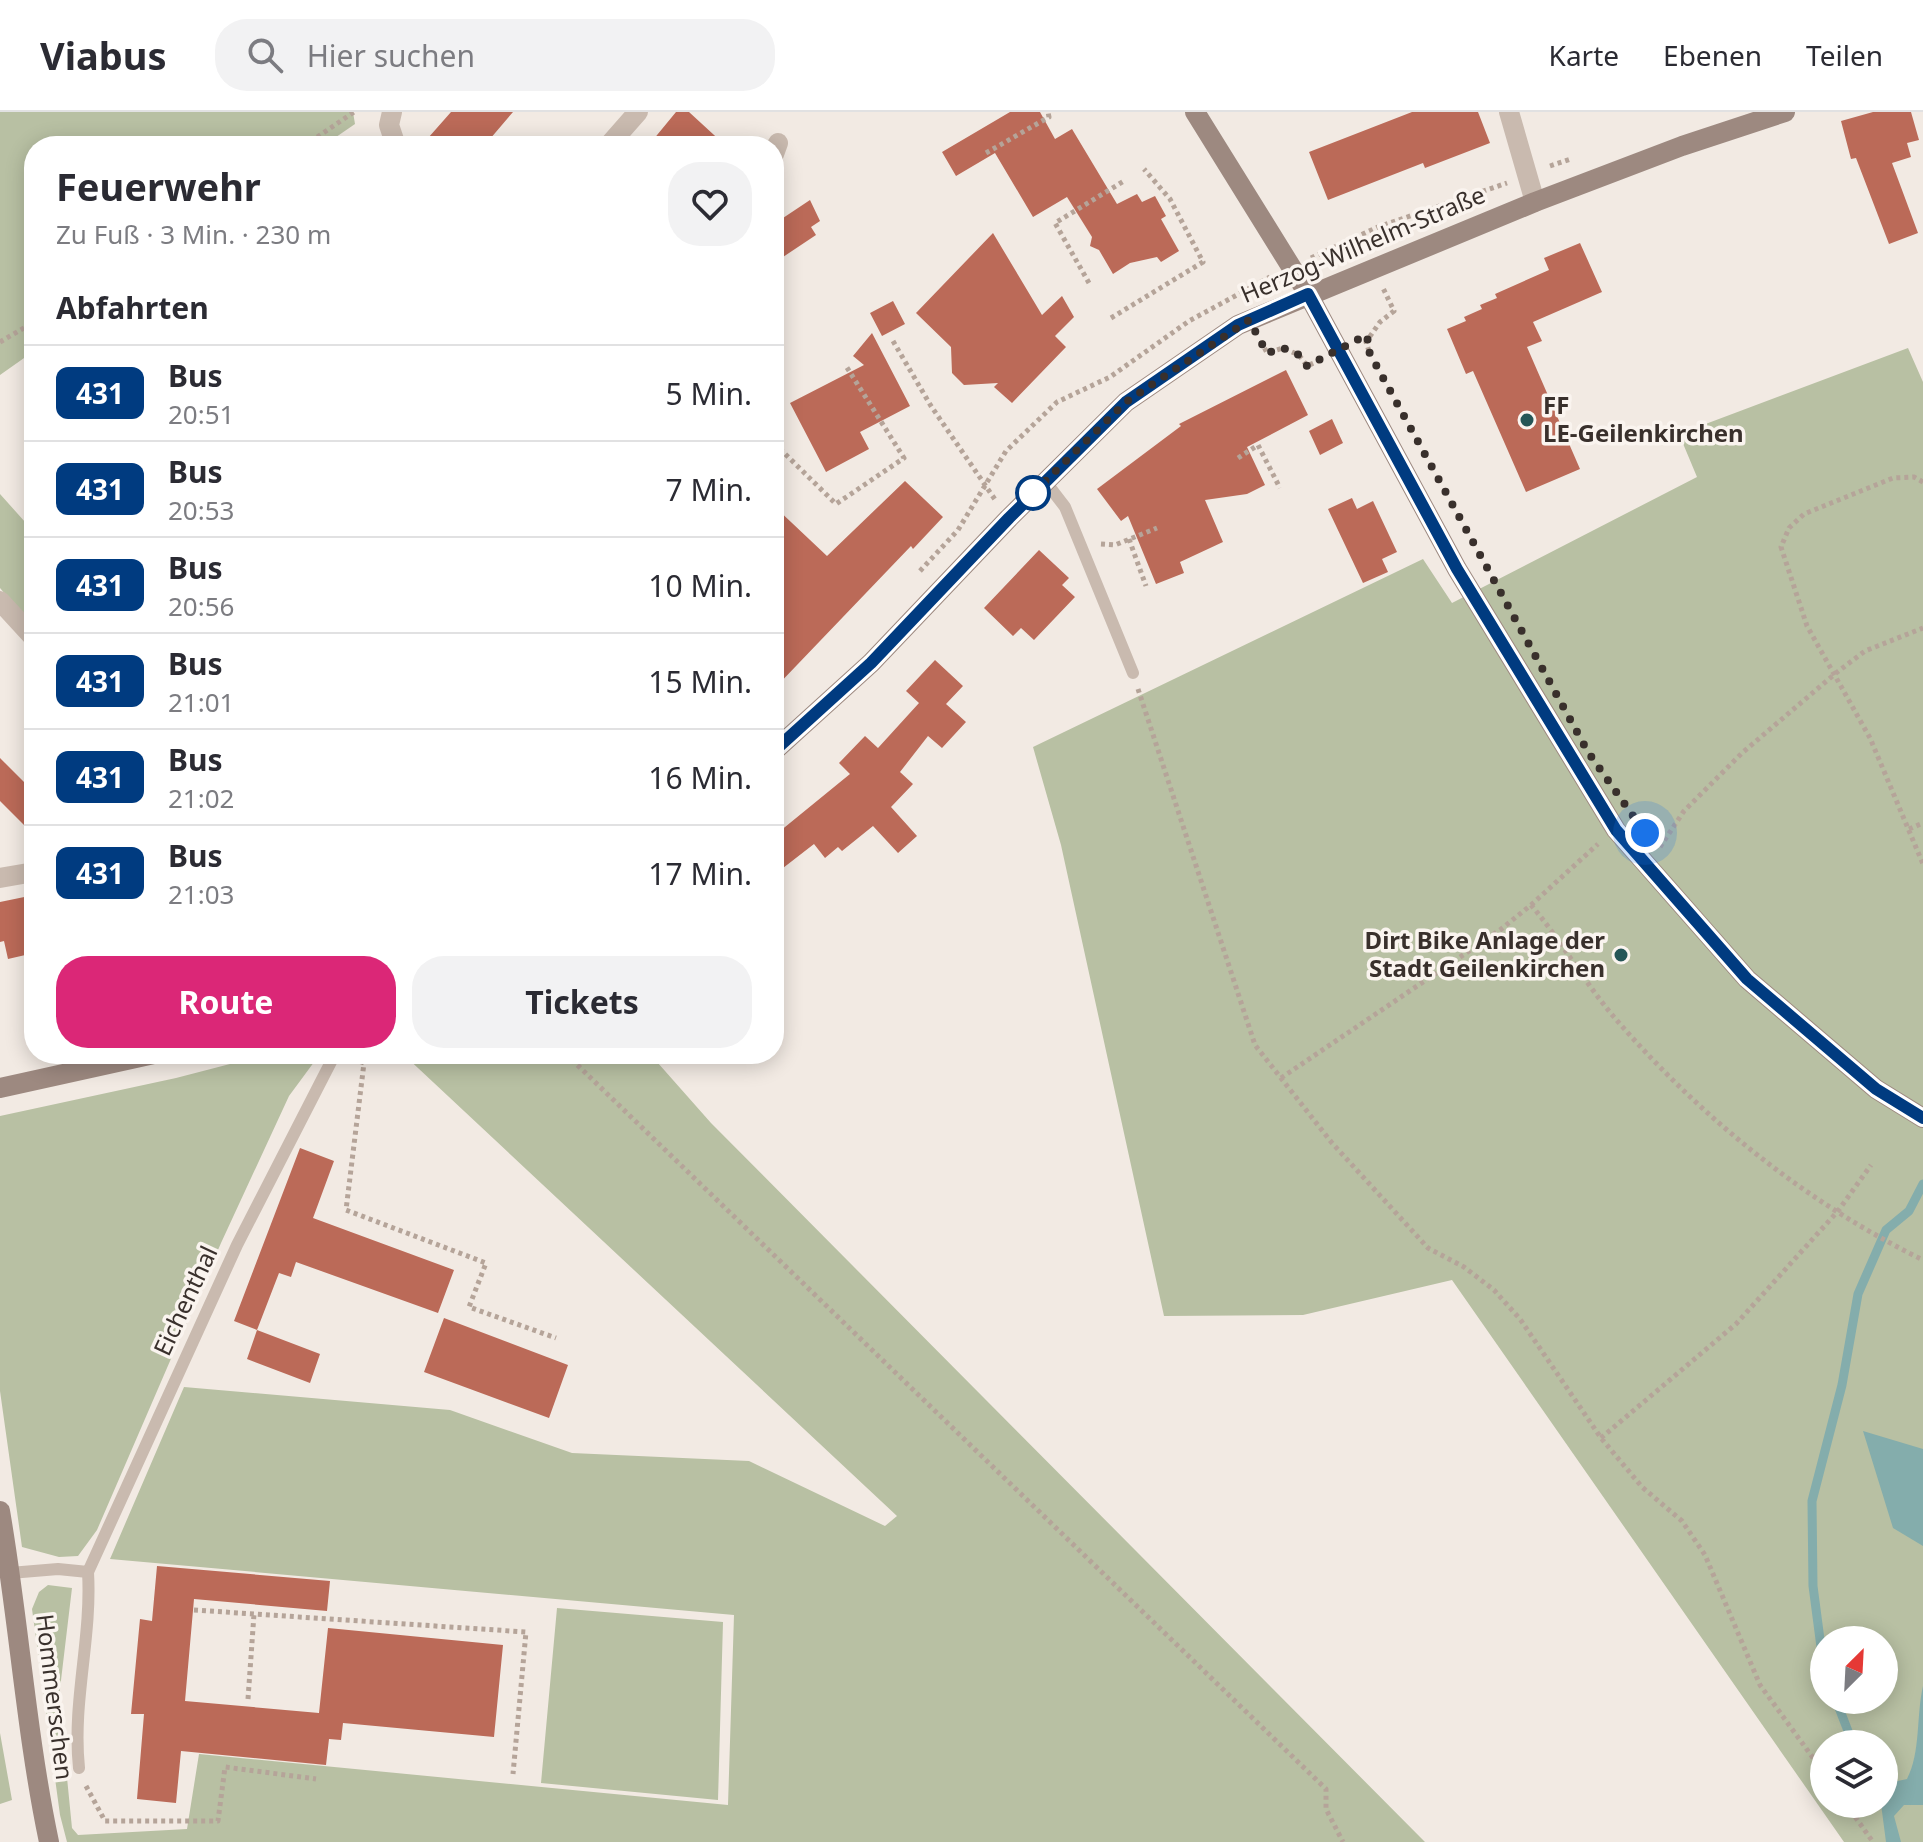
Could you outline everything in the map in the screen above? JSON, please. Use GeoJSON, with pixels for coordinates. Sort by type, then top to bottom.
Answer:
{"type":"FeatureCollection","features":[{"type":"Feature","properties":{"kind":"main road"},"geometry":{"type":"LineString","coordinates":[[1195,112],[1308,294],[1457,569],[1616,830],[1645,867],[1747,979],[1876,1089],[1923,1118]]}},
{"type":"Feature","properties":{"kind":"main road","name":"Herzog-Wilhelm-Straße"},"geometry":{"type":"LineString","coordinates":[[784,742],[871,663],[1045,481],[1126,402],[1249,320],[1535,202],[1682,146],[1785,112]]}},
{"type":"Feature","properties":{"kind":"main road"},"geometry":{"type":"LineString","coordinates":[[0,1088],[109,1064]]}},
{"type":"Feature","properties":{"kind":"main road","name":"Hommerschen"},"geometry":{"type":"LineString","coordinates":[[0,1511],[35,1774],[49,1842]]}},
{"type":"Feature","properties":{"kind":"street"},"geometry":{"type":"LineString","coordinates":[[392,112],[389,125],[393,136]]}},
{"type":"Feature","properties":{"kind":"street"},"geometry":{"type":"LineString","coordinates":[[617,136],[638,112]]}},
{"type":"Feature","properties":{"kind":"street"},"geometry":{"type":"LineString","coordinates":[[1509,112],[1535,202]]}},
{"type":"Feature","properties":{"kind":"street"},"geometry":{"type":"LineString","coordinates":[[0,601],[24,627]]}},
{"type":"Feature","properties":{"kind":"street"},"geometry":{"type":"LineString","coordinates":[[0,878],[24,874]]}},
{"type":"Feature","properties":{"kind":"lane"},"geometry":{"type":"LineString","coordinates":[[1045,481],[1065,507],[1133,673]]}},
{"type":"Feature","properties":{"kind":"lane","name":"Eichenthal"},"geometry":{"type":"LineString","coordinates":[[79,1768],[75,1731],[89,1596],[88,1572],[231,1259],[330,1064]]}},
{"type":"Feature","properties":{"kind":"lane"},"geometry":{"type":"LineString","coordinates":[[10,1573],[58,1569],[88,1572]]}},
{"type":"Feature","properties":{"kind":"path"},"geometry":{"type":"LineString","coordinates":[[319,136],[354,112]]}},
{"type":"Feature","properties":{"kind":"path"},"geometry":{"type":"LineString","coordinates":[[986,153],[1049,117],[1048,112]]}},
{"type":"Feature","properties":{"kind":"path"},"geometry":{"type":"LineString","coordinates":[[1111,318],[1203,262],[1170,199],[1144,169]]}},
{"type":"Feature","properties":{"kind":"path"},"geometry":{"type":"LineString","coordinates":[[1089,283],[1055,223],[1124,181]]}},
{"type":"Feature","properties":{"kind":"path"},"geometry":{"type":"LineString","coordinates":[[1360,236],[1394,311],[1380,322],[1366,342],[1370,354]]}},
{"type":"Feature","properties":{"kind":"path"},"geometry":{"type":"LineString","coordinates":[[1233,295],[1267,353],[1283,348],[1299,355],[1307,366],[1369,337]]}},
{"type":"Feature","properties":{"kind":"path"},"geometry":{"type":"LineString","coordinates":[[0,342],[24,328]]}},
{"type":"Feature","properties":{"kind":"path"},"geometry":{"type":"LineString","coordinates":[[893,341],[931,406],[1009,518]]}},
{"type":"Feature","properties":{"kind":"path"},"geometry":{"type":"LineString","coordinates":[[784,453],[836,504],[904,458],[846,366]]}},
{"type":"Feature","properties":{"kind":"path"},"geometry":{"type":"LineString","coordinates":[[1238,458],[1258,445],[1280,488]]}},
{"type":"Feature","properties":{"kind":"path"},"geometry":{"type":"LineString","coordinates":[[1923,482],[1914,477],[1893,478],[1804,514],[1789,528],[1781,547],[1788,577],[1807,626],[1870,738],[1923,864]]}},
{"type":"Feature","properties":{"kind":"path"},"geometry":{"type":"LineString","coordinates":[[1080,541],[1115,545],[1157,528]]}},
{"type":"Feature","properties":{"kind":"path"},"geometry":{"type":"LineString","coordinates":[[1129,539],[1146,586]]}},
{"type":"Feature","properties":{"kind":"path"},"geometry":{"type":"LineString","coordinates":[[1645,867],[1684,811],[1742,753],[1865,651],[1923,628]]}},
{"type":"Feature","properties":{"kind":"path"},"geometry":{"type":"LineString","coordinates":[[1133,673],[1255,1045],[1332,1143],[1428,1248],[1464,1267],[1494,1290],[1520,1319],[1601,1438],[1642,1487],[1682,1521],[1705,1555],[1760,1685],[1810,1754]]}},
{"type":"Feature","properties":{"kind":"path"},"geometry":{"type":"LineString","coordinates":[[1909,829],[1923,823]]}},
{"type":"Feature","properties":{"kind":"path"},"geometry":{"type":"LineString","coordinates":[[1281,1078],[1500,930],[1616,830]]}},
{"type":"Feature","properties":{"kind":"path"},"geometry":{"type":"LineString","coordinates":[[1650,839],[1668,861]]}},
{"type":"Feature","properties":{"kind":"path"},"geometry":{"type":"LineString","coordinates":[[1531,905],[1613,1016],[1694,1101],[1753,1151],[1838,1211],[1923,1260]]}},
{"type":"Feature","properties":{"kind":"path"},"geometry":{"type":"LineString","coordinates":[[364,1064],[346,1210],[486,1263],[469,1307],[556,1338]]}},
{"type":"Feature","properties":{"kind":"path"},"geometry":{"type":"LineString","coordinates":[[576,1064],[1326,1789],[1326,1809],[1343,1842]]}},
{"type":"Feature","properties":{"kind":"path"},"geometry":{"type":"LineString","coordinates":[[1601,1438],[1736,1324],[1838,1211],[1871,1165]]}},
{"type":"Feature","properties":{"kind":"path"},"geometry":{"type":"LineString","coordinates":[[194,1610],[526,1632],[513,1774]]}},
{"type":"Feature","properties":{"kind":"path"},"geometry":{"type":"LineString","coordinates":[[248,1699],[254,1614]]}},
{"type":"Feature","properties":{"kind":"path"},"geometry":{"type":"LineString","coordinates":[[79,1768],[91,1800],[105,1821],[218,1821],[225,1767],[316,1779]]}},
{"type":"Feature","properties":{"kind":"path"},"geometry":{"type":"LineString","coordinates":[[1856,1818],[1873,1842]]}},
{"type":"Feature","properties":{"kind":"green space"},"geometry":{"type":"Polygon","coordinates":[[[0,112],[353,112],[355,124],[338,136],[24,136],[24,358],[0,375],[0,112]]]}},
{"type":"Feature","properties":{"kind":"green space"},"geometry":{"type":"Polygon","coordinates":[[[1908,348],[1923,382],[1923,1842],[1844,1842],[1827,1818],[1898,1818],[1898,1730],[1810,1730],[1810,1793],[1452,1280],[1303,1315],[1164,1316],[1061,845],[1033,747],[1423,559],[1452,603],[1697,477],[1679,434],[1908,348]]]}},
{"type":"Feature","properties":{"kind":"green space"},"geometry":{"type":"Polygon","coordinates":[[[0,494],[24,521],[24,616],[0,588],[0,494]]]}},
{"type":"Feature","properties":{"kind":"green space"},"geometry":{"type":"Polygon","coordinates":[[[230,1064],[313,1064],[289,1096],[221,1243],[97,1530],[78,1556],[59,1557],[22,1547],[0,1391],[0,1116],[230,1064]]]}},
{"type":"Feature","properties":{"kind":"green space"},"geometry":{"type":"Polygon","coordinates":[[[414,1064],[659,1064],[711,1123],[1425,1842],[67,1842],[60,1815],[32,1609],[39,1592],[48,1585],[72,1588],[59,1697],[72,1828],[78,1835],[187,1829],[199,1754],[728,1805],[734,1615],[110,1559],[184,1387],[450,1410],[572,1453],[749,1461],[885,1526],[897,1516],[414,1064]]]}},
{"type":"Feature","properties":{"kind":"green space"},"geometry":{"type":"Polygon","coordinates":[[[557,1608],[723,1622],[718,1800],[541,1783],[557,1608]]]}},
{"type":"Feature","properties":{"kind":"green space"},"geometry":{"type":"Polygon","coordinates":[[[0,1733],[12,1800],[0,1804],[0,1733]]]}},
{"type":"Feature","properties":{"kind":"water"},"geometry":{"type":"Polygon","coordinates":[[[1863,1431],[1923,1449],[1923,1546],[1893,1528],[1863,1431]]]}},
{"type":"Feature","properties":{"kind":"water"},"geometry":{"type":"Polygon","coordinates":[[[1923,1686],[1923,1805],[1904,1805],[1898,1812],[1898,1781],[1907,1779],[1911,1768],[1923,1686]]]}},
{"type":"Feature","properties":{"kind":"water"},"geometry":{"type":"Polygon","coordinates":[[[1883,1818],[1895,1818],[1901,1842],[1886,1842],[1883,1818]]]}},
{"type":"Feature","properties":{"kind":"building"},"geometry":{"type":"Polygon","coordinates":[[[451,112],[513,112],[493,136],[430,136],[451,112]]]}},
{"type":"Feature","properties":{"kind":"building"},"geometry":{"type":"Polygon","coordinates":[[[676,112],[689,112],[715,136],[656,136],[676,112]]]}},
{"type":"Feature","properties":{"kind":"building"},"geometry":{"type":"Polygon","coordinates":[[[1010,112],[1040,112],[1055,139],[1072,129],[1117,204],[1137,194],[1142,202],[1155,196],[1166,216],[1161,219],[1179,251],[1161,262],[1157,257],[1130,263],[1113,274],[1099,250],[1090,246],[1092,237],[1067,197],[1033,217],[995,153],[956,176],[942,152],[1010,112]]]}},
{"type":"Feature","properties":{"kind":"building"},"geometry":{"type":"Polygon","coordinates":[[[1412,112],[1478,112],[1490,143],[1425,168],[1423,163],[1328,200],[1309,152],[1412,112]]]}},
{"type":"Feature","properties":{"kind":"building"},"geometry":{"type":"Polygon","coordinates":[[[1873,112],[1911,112],[1919,140],[1907,143],[1911,157],[1892,163],[1918,233],[1889,244],[1856,158],[1851,159],[1841,121],[1873,112]]]}},
{"type":"Feature","properties":{"kind":"building"},"geometry":{"type":"Polygon","coordinates":[[[810,200],[820,221],[811,227],[816,235],[784,256],[784,217],[810,200]]]}},
{"type":"Feature","properties":{"kind":"building"},"geometry":{"type":"Polygon","coordinates":[[[993,233],[1042,315],[1062,296],[1074,317],[1055,336],[1066,347],[1012,403],[994,387],[998,383],[964,385],[952,373],[951,347],[916,313],[993,233]]]}},
{"type":"Feature","properties":{"kind":"building"},"geometry":{"type":"Polygon","coordinates":[[[1580,243],[1602,292],[1533,322],[1542,341],[1527,347],[1580,469],[1526,492],[1473,371],[1466,374],[1447,329],[1466,321],[1464,317],[1482,309],[1480,305],[1497,298],[1495,294],[1549,270],[1544,258],[1580,243]]]}},
{"type":"Feature","properties":{"kind":"building"},"geometry":{"type":"Polygon","coordinates":[[[893,301],[905,324],[882,336],[870,313],[893,301]]]}},
{"type":"Feature","properties":{"kind":"building"},"geometry":{"type":"Polygon","coordinates":[[[872,333],[910,406],[860,432],[869,449],[826,472],[790,403],[864,365],[853,356],[872,333]]]}},
{"type":"Feature","properties":{"kind":"building"},"geometry":{"type":"Polygon","coordinates":[[[1286,370],[1308,415],[1247,447],[1265,485],[1247,494],[1205,500],[1223,542],[1180,562],[1184,573],[1156,584],[1128,516],[1121,521],[1097,489],[1181,426],[1179,424],[1286,370]]]}},
{"type":"Feature","properties":{"kind":"building"},"geometry":{"type":"Polygon","coordinates":[[[1332,419],[1343,443],[1320,455],[1309,431],[1332,419]]]}},
{"type":"Feature","properties":{"kind":"building"},"geometry":{"type":"Polygon","coordinates":[[[905,481],[943,517],[913,549],[911,546],[784,679],[784,515],[827,556],[905,481]]]}},
{"type":"Feature","properties":{"kind":"building"},"geometry":{"type":"Polygon","coordinates":[[[1352,498],[1357,509],[1373,501],[1397,552],[1382,559],[1388,572],[1363,583],[1328,509],[1352,498]]]}},
{"type":"Feature","properties":{"kind":"building"},"geometry":{"type":"Polygon","coordinates":[[[1039,550],[1069,578],[1062,585],[1075,597],[1034,640],[1021,628],[1013,636],[984,608],[1039,550]]]}},
{"type":"Feature","properties":{"kind":"building"},"geometry":{"type":"Polygon","coordinates":[[[935,660],[963,686],[946,704],[966,722],[942,748],[928,736],[900,772],[913,784],[891,807],[917,836],[898,853],[873,826],[842,851],[838,847],[825,858],[814,844],[784,867],[784,828],[850,774],[839,763],[865,736],[878,748],[919,703],[906,691],[935,660]]]}},
{"type":"Feature","properties":{"kind":"building"},"geometry":{"type":"Polygon","coordinates":[[[0,758],[24,782],[24,825],[0,801],[0,758]]]}},
{"type":"Feature","properties":{"kind":"building"},"geometry":{"type":"Polygon","coordinates":[[[24,897],[24,955],[8,959],[4,941],[0,942],[0,902],[24,897]]]}},
{"type":"Feature","properties":{"kind":"building"},"geometry":{"type":"Polygon","coordinates":[[[300,1148],[334,1161],[313,1218],[454,1270],[438,1313],[296,1262],[291,1277],[279,1273],[257,1330],[234,1321],[300,1148]]]}},
{"type":"Feature","properties":{"kind":"building"},"geometry":{"type":"Polygon","coordinates":[[[444,1318],[568,1365],[549,1418],[424,1372],[444,1318]]]}},
{"type":"Feature","properties":{"kind":"building"},"geometry":{"type":"Polygon","coordinates":[[[257,1330],[320,1354],[310,1383],[247,1359],[257,1330]]]}},
{"type":"Feature","properties":{"kind":"building"},"geometry":{"type":"Polygon","coordinates":[[[157,1566],[330,1581],[327,1611],[194,1599],[185,1701],[319,1713],[328,1628],[503,1645],[494,1737],[343,1723],[341,1740],[329,1739],[326,1765],[181,1751],[176,1803],[137,1799],[144,1714],[131,1714],[140,1619],[152,1621],[157,1566]]]}},
{"type":"Feature","properties":{"kind":"waterway"},"geometry":{"type":"LineString","coordinates":[[1818,1626],[1813,1586],[1812,1501],[1842,1385],[1858,1294],[1886,1230],[1909,1211],[1923,1184]]}},
{"type":"Feature","properties":{"kind":"waterway"},"geometry":{"type":"LineString","coordinates":[[1841,1714],[1848,1730]]}},
{"type":"Feature","properties":{"kind":"bus line","name":"431"},"geometry":{"type":"LineString","coordinates":[[784,742],[871,663],[1045,481],[1126,402],[1238,325],[1308,294],[1457,569],[1616,830],[1645,867],[1747,979],[1876,1089],[1923,1118]]}},
{"type":"Feature","properties":{"kind":"place","name":"FF LE-Geilenkirchen"},"geometry":{"type":"Point","coordinates":[1527,420]}},
{"type":"Feature","properties":{"kind":"place","name":"Dirt Bike Anlage der Stadt Geilenkirchen"},"geometry":{"type":"Point","coordinates":[1621,955]}},
{"type":"Feature","properties":{"kind":"route"},"geometry":{"type":"LineString","coordinates":[[1033,493],[1029,497],[1126,402],[1238,325],[1249,320],[1267,353],[1283,348],[1299,355],[1307,366],[1361,338],[1369,337],[1366,342],[1370,354],[1574,727],[1645,833]]}}]}
